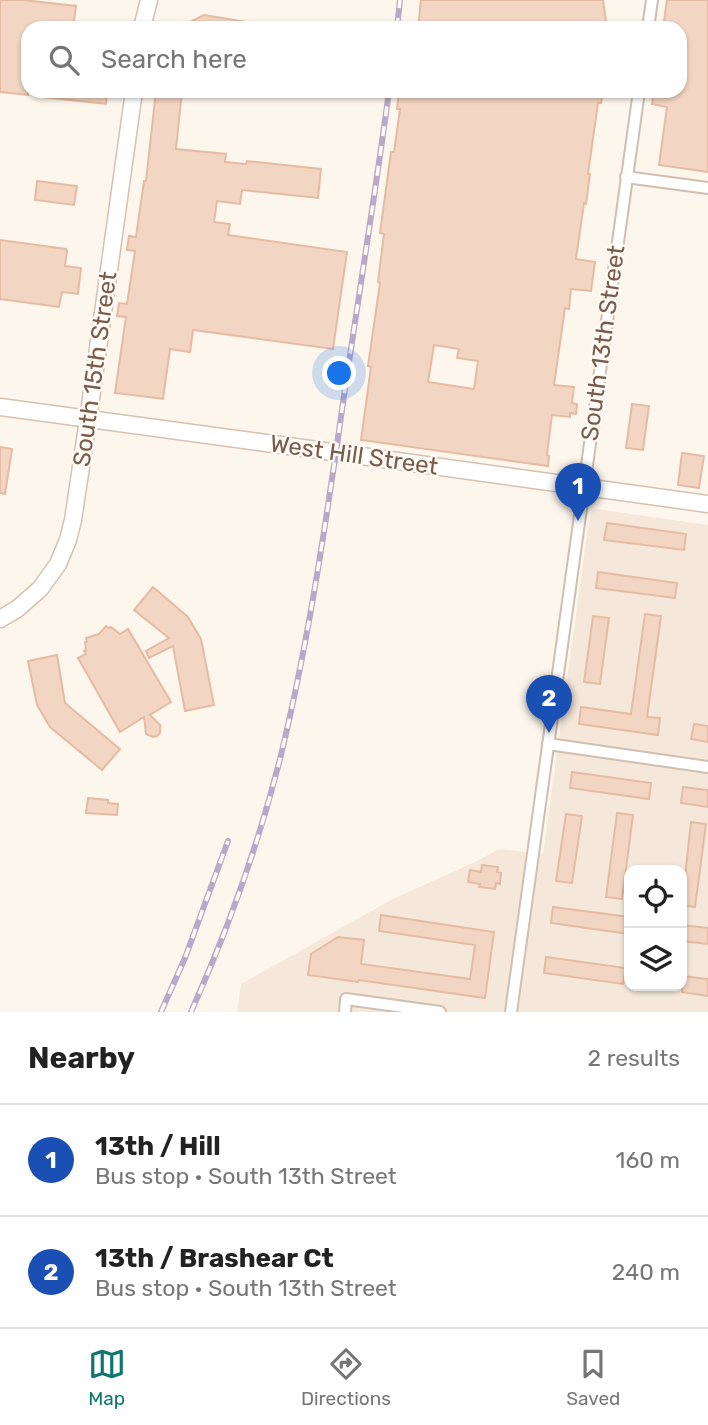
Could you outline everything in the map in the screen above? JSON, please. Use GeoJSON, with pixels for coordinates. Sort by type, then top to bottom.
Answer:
{"type":"FeatureCollection","features":[{"type":"Feature","properties":{"kind":"street"},"geometry":{"type":"LineString","coordinates":[[144,21],[149,0]]}},
{"type":"Feature","properties":{"kind":"street"},"geometry":{"type":"LineString","coordinates":[[649,21],[652,0]]}},
{"type":"Feature","properties":{"kind":"street","name":"South 15th Street"},"geometry":{"type":"LineString","coordinates":[[0,619],[40,589],[58,565],[68,540],[88,419],[133,98]]}},
{"type":"Feature","properties":{"kind":"street","name":"South 13th Street"},"geometry":{"type":"LineString","coordinates":[[511,1012],[638,98]]}},
{"type":"Feature","properties":{"kind":"street"},"geometry":{"type":"LineString","coordinates":[[626,177],[708,188]]}},
{"type":"Feature","properties":{"kind":"street","name":"West Hill Street"},"geometry":{"type":"LineString","coordinates":[[0,408],[708,504]]}},
{"type":"Feature","properties":{"kind":"street"},"geometry":{"type":"LineString","coordinates":[[548,744],[708,767]]}},
{"type":"Feature","properties":{"kind":"street"},"geometry":{"type":"LineString","coordinates":[[345,1012],[346,999],[440,1012]]}},
{"type":"Feature","properties":{"kind":"shaded area"},"geometry":{"type":"Polygon","coordinates":[[[596,509],[708,525],[708,1012],[237,1012],[241,984],[393,899],[499,849],[543,854],[591,512],[596,509]]]}},
{"type":"Feature","properties":{"kind":"building"},"geometry":{"type":"Polygon","coordinates":[[[0,0],[76,6],[74,21],[21,21],[21,94],[0,92],[0,0]]]}},
{"type":"Feature","properties":{"kind":"building"},"geometry":{"type":"Polygon","coordinates":[[[421,0],[603,0],[606,21],[419,21],[421,0]]]}},
{"type":"Feature","properties":{"kind":"building"},"geometry":{"type":"Polygon","coordinates":[[[667,0],[708,0],[708,172],[659,165],[667,107],[652,104],[653,98],[687,98],[687,21],[664,21],[667,0]]]}},
{"type":"Feature","properties":{"kind":"building"},"geometry":{"type":"Polygon","coordinates":[[[204,15],[241,21],[192,21],[204,15]]]}},
{"type":"Feature","properties":{"kind":"building"},"geometry":{"type":"Polygon","coordinates":[[[53,98],[106,98],[106,104],[53,98]]]}},
{"type":"Feature","properties":{"kind":"building"},"geometry":{"type":"Polygon","coordinates":[[[155,98],[181,98],[176,149],[226,154],[225,162],[246,164],[247,161],[321,169],[318,198],[242,190],[240,204],[217,201],[214,222],[230,224],[228,235],[347,252],[333,349],[193,330],[190,352],[170,349],[163,399],[115,393],[126,317],[117,316],[119,303],[127,304],[135,251],[127,250],[129,236],[136,237],[146,181],[155,98]]]}},
{"type":"Feature","properties":{"kind":"building"},"geometry":{"type":"Polygon","coordinates":[[[398,98],[602,98],[601,103],[598,103],[586,204],[584,203],[576,259],[595,262],[591,291],[571,289],[569,309],[565,308],[554,385],[574,387],[572,403],[577,404],[576,414],[570,413],[570,417],[552,415],[548,466],[361,440],[380,283],[384,234],[380,233],[400,109],[397,109],[398,98]],[[434,345],[428,382],[474,389],[478,361],[457,358],[459,349],[434,345]]]}},
{"type":"Feature","properties":{"kind":"building"},"geometry":{"type":"Polygon","coordinates":[[[37,181],[77,186],[74,205],[35,200],[37,181]]]}},
{"type":"Feature","properties":{"kind":"building"},"geometry":{"type":"Polygon","coordinates":[[[0,240],[66,249],[65,266],[81,268],[78,294],[62,292],[59,307],[0,299],[0,240]]]}},
{"type":"Feature","properties":{"kind":"building"},"geometry":{"type":"Polygon","coordinates":[[[632,404],[649,406],[643,450],[626,448],[632,404]]]}},
{"type":"Feature","properties":{"kind":"building"},"geometry":{"type":"Polygon","coordinates":[[[0,447],[12,449],[5,494],[0,493],[0,447]]]}},
{"type":"Feature","properties":{"kind":"building"},"geometry":{"type":"Polygon","coordinates":[[[682,453],[704,456],[699,488],[678,485],[682,453]]]}},
{"type":"Feature","properties":{"kind":"building"},"geometry":{"type":"Polygon","coordinates":[[[607,523],[686,534],[684,550],[604,540],[607,523]]]}},
{"type":"Feature","properties":{"kind":"building"},"geometry":{"type":"Polygon","coordinates":[[[598,572],[677,583],[675,598],[596,588],[598,572]]]}},
{"type":"Feature","properties":{"kind":"building"},"geometry":{"type":"Polygon","coordinates":[[[153,587],[188,617],[201,639],[214,705],[185,711],[173,646],[149,658],[146,651],[169,638],[134,610],[153,587]]]}},
{"type":"Feature","properties":{"kind":"building"},"geometry":{"type":"Polygon","coordinates":[[[645,614],[661,616],[647,717],[660,718],[658,735],[579,724],[581,707],[631,714],[645,614]]]}},
{"type":"Feature","properties":{"kind":"building"},"geometry":{"type":"Polygon","coordinates":[[[593,616],[609,618],[600,684],[584,682],[593,616]]]}},
{"type":"Feature","properties":{"kind":"building"},"geometry":{"type":"Polygon","coordinates":[[[106,626],[120,634],[128,629],[171,702],[150,715],[160,725],[160,733],[157,736],[146,734],[144,717],[120,732],[78,658],[86,654],[86,638],[99,634],[106,626]]]}},
{"type":"Feature","properties":{"kind":"building"},"geometry":{"type":"Polygon","coordinates":[[[57,655],[65,703],[120,749],[102,770],[50,727],[37,705],[28,661],[57,655]]]}},
{"type":"Feature","properties":{"kind":"building"},"geometry":{"type":"Polygon","coordinates":[[[694,724],[708,726],[708,742],[691,739],[694,724]]]}},
{"type":"Feature","properties":{"kind":"building"},"geometry":{"type":"Polygon","coordinates":[[[572,772],[651,783],[649,799],[570,788],[572,772]]]}},
{"type":"Feature","properties":{"kind":"building"},"geometry":{"type":"Polygon","coordinates":[[[683,787],[708,790],[708,807],[681,803],[683,787]]]}},
{"type":"Feature","properties":{"kind":"building"},"geometry":{"type":"Polygon","coordinates":[[[88,798],[118,804],[117,815],[86,813],[88,798]]]}},
{"type":"Feature","properties":{"kind":"building"},"geometry":{"type":"Polygon","coordinates":[[[617,813],[633,815],[626,865],[624,865],[622,899],[606,897],[617,813]]]}},
{"type":"Feature","properties":{"kind":"building"},"geometry":{"type":"Polygon","coordinates":[[[566,814],[582,816],[572,883],[556,881],[566,814]]]}},
{"type":"Feature","properties":{"kind":"building"},"geometry":{"type":"Polygon","coordinates":[[[691,822],[706,824],[695,907],[687,906],[686,865],[691,822]]]}},
{"type":"Feature","properties":{"kind":"building"},"geometry":{"type":"Polygon","coordinates":[[[482,865],[498,867],[497,872],[501,873],[500,884],[496,883],[495,889],[468,882],[470,870],[481,872],[482,865]]]}},
{"type":"Feature","properties":{"kind":"building"},"geometry":{"type":"Polygon","coordinates":[[[553,907],[624,916],[624,933],[551,923],[553,907]]]}},
{"type":"Feature","properties":{"kind":"building"},"geometry":{"type":"Polygon","coordinates":[[[381,915],[494,932],[485,998],[308,975],[311,954],[338,937],[364,940],[361,964],[470,979],[475,945],[379,931],[381,915]]]}},
{"type":"Feature","properties":{"kind":"building"},"geometry":{"type":"Polygon","coordinates":[[[687,926],[708,928],[708,944],[687,942],[687,926]]]}},
{"type":"Feature","properties":{"kind":"building"},"geometry":{"type":"Polygon","coordinates":[[[546,957],[624,968],[624,979],[623,984],[544,973],[546,957]]]}},
{"type":"Feature","properties":{"kind":"building"},"geometry":{"type":"Polygon","coordinates":[[[687,977],[708,979],[708,996],[682,992],[687,991],[687,977]]]}},
{"type":"Feature","properties":{"kind":"railway"},"geometry":{"type":"LineString","coordinates":[[398,21],[400,0]]}},
{"type":"Feature","properties":{"kind":"railway"},"geometry":{"type":"LineString","coordinates":[[191,1012],[229,921],[251,858],[289,722],[320,556],[388,98]]}},
{"type":"Feature","properties":{"kind":"railway"},"geometry":{"type":"LineString","coordinates":[[161,1012],[185,958],[228,841]]}},
{"type":"Feature","properties":{"kind":"place","name":"13th / Hill"},"geometry":{"type":"Point","coordinates":[578,521]}},
{"type":"Feature","properties":{"kind":"place","name":"13th / Brashear Ct"},"geometry":{"type":"Point","coordinates":[549,733]}}]}
